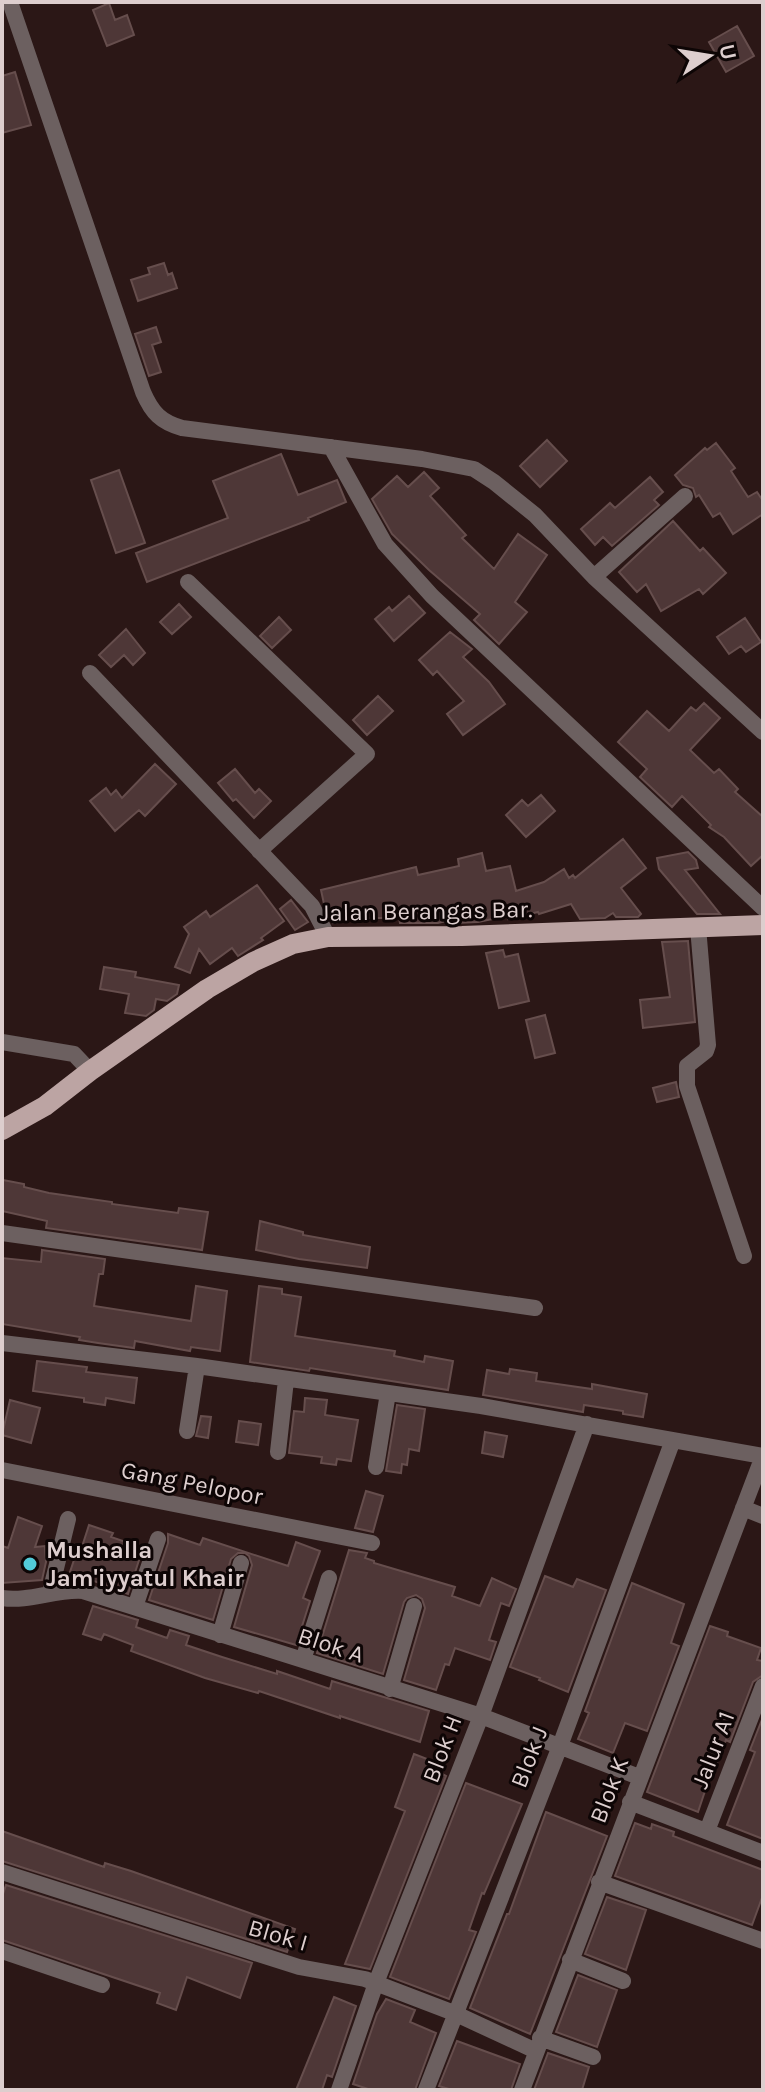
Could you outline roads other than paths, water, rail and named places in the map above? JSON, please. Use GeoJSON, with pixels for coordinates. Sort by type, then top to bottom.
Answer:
{"type":"FeatureCollection","features":[{"type":"Feature","properties":{"kind":"main road","name":"Jalan Berangas Bar."},"geometry":{"type":"LineString","coordinates":[[2,1130],[45,1106],[207,989],[253,962],[293,944],[328,937],[462,936],[763,925]]}},
{"type":"Feature","properties":{"kind":"street"},"geometry":{"type":"LineString","coordinates":[[10,2],[143,392],[155,415],[164,422],[182,428],[422,459],[474,469],[535,515],[594,577],[763,732]]}},
{"type":"Feature","properties":{"kind":"street"},"geometry":{"type":"LineString","coordinates":[[331,447],[385,544],[423,586],[763,908]]}},
{"type":"Feature","properties":{"kind":"street"},"geometry":{"type":"LineString","coordinates":[[594,577],[685,496]]}},
{"type":"Feature","properties":{"kind":"street"},"geometry":{"type":"LineString","coordinates":[[188,582],[367,754],[259,851]]}},
{"type":"Feature","properties":{"kind":"street"},"geometry":{"type":"LineString","coordinates":[[90,673],[312,906],[328,937]]}},
{"type":"Feature","properties":{"kind":"street"},"geometry":{"type":"LineString","coordinates":[[698,927],[708,1045],[706,1051],[687,1066],[687,1086],[744,1256]]}},
{"type":"Feature","properties":{"kind":"street"},"geometry":{"type":"LineString","coordinates":[[2,1042],[74,1054],[90,1071]]}},
{"type":"Feature","properties":{"kind":"street"},"geometry":{"type":"LineString","coordinates":[[2,1233],[535,1308]]}},
{"type":"Feature","properties":{"kind":"street"},"geometry":{"type":"LineString","coordinates":[[2,1343],[388,1393],[763,1456]]}},
{"type":"Feature","properties":{"kind":"street"},"geometry":{"type":"LineString","coordinates":[[187,1431],[197,1366]]}},
{"type":"Feature","properties":{"kind":"street"},"geometry":{"type":"LineString","coordinates":[[278,1452],[286,1380]]}},
{"type":"Feature","properties":{"kind":"street"},"geometry":{"type":"LineString","coordinates":[[376,1467],[388,1393]]}},
{"type":"Feature","properties":{"kind":"street","name":"Blok H"},"geometry":{"type":"LineString","coordinates":[[339,2090],[376,1983],[481,1716],[587,1424]]}},
{"type":"Feature","properties":{"kind":"street","name":"Blok J"},"geometry":{"type":"LineString","coordinates":[[426,2090],[560,1746],[673,1440]]}},
{"type":"Feature","properties":{"kind":"street","name":"Blok K"},"geometry":{"type":"LineString","coordinates":[[522,2090],[763,1456]]}},
{"type":"Feature","properties":{"kind":"street","name":"Gang Pelopor"},"geometry":{"type":"LineString","coordinates":[[2,1470],[372,1543]]}},
{"type":"Feature","properties":{"kind":"street"},"geometry":{"type":"LineString","coordinates":[[743,1508],[763,1516]]}},
{"type":"Feature","properties":{"kind":"street"},"geometry":{"type":"LineString","coordinates":[[50,1593],[68,1519]]}},
{"type":"Feature","properties":{"kind":"street"},"geometry":{"type":"LineString","coordinates":[[135,1607],[158,1539]]}},
{"type":"Feature","properties":{"kind":"street"},"geometry":{"type":"LineString","coordinates":[[220,1635],[241,1563]]}},
{"type":"Feature","properties":{"kind":"street"},"geometry":{"type":"LineString","coordinates":[[303,1660],[329,1578]]}},
{"type":"Feature","properties":{"kind":"street","name":"Blok A"},"geometry":{"type":"LineString","coordinates":[[2,1598],[83,1591],[481,1716],[639,1777]]}},
{"type":"Feature","properties":{"kind":"street"},"geometry":{"type":"LineString","coordinates":[[390,1689],[414,1606]]}},
{"type":"Feature","properties":{"kind":"street","name":"Jalur A1"},"geometry":{"type":"LineString","coordinates":[[707,1831],[763,1686]]}},
{"type":"Feature","properties":{"kind":"street"},"geometry":{"type":"LineString","coordinates":[[630,1802],[763,1853]]}},
{"type":"Feature","properties":{"kind":"street","name":"Blok I"},"geometry":{"type":"LineString","coordinates":[[2,1872],[299,1967],[376,1983],[538,2045],[593,2057]]}},
{"type":"Feature","properties":{"kind":"street"},"geometry":{"type":"LineString","coordinates":[[599,1882],[763,1941]]}},
{"type":"Feature","properties":{"kind":"street"},"geometry":{"type":"LineString","coordinates":[[2,1951],[102,1985]]}},
{"type":"Feature","properties":{"kind":"street"},"geometry":{"type":"LineString","coordinates":[[570,1960],[623,1981]]}},
{"type":"Feature","properties":{"kind":"place","name":"Mushalla Jam'iyyatul Khair"},"geometry":{"type":"Point","coordinates":[30,1564]}}]}
